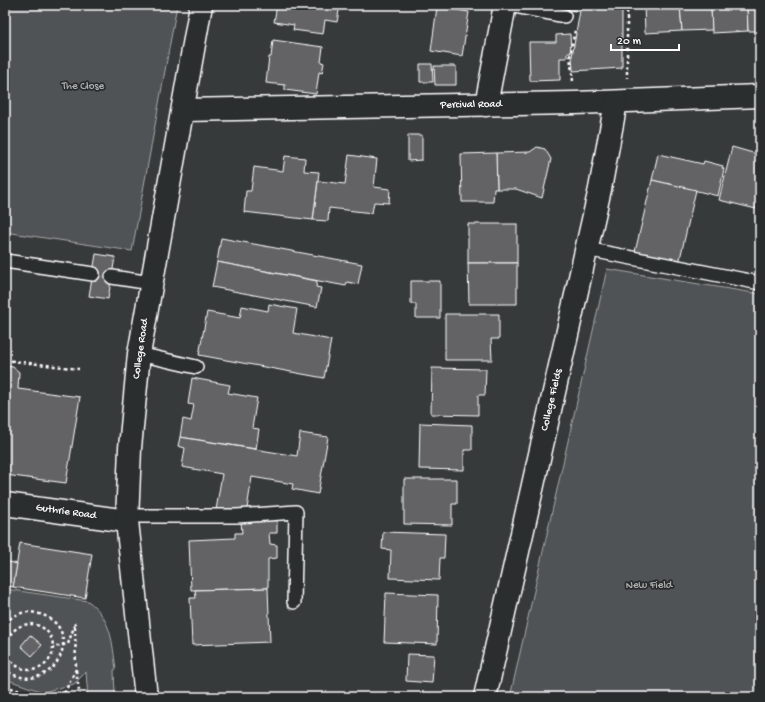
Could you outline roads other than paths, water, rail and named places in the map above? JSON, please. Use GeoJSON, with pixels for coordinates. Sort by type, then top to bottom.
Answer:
{"type":"FeatureCollection","features":[{"type":"Feature","properties":{"kind":"street","name":"College Road"},"geometry":{"type":"LineString","coordinates":[[146,697],[127,518],[130,448],[139,354],[201,5]]}},
{"type":"Feature","properties":{"kind":"street"},"geometry":{"type":"LineString","coordinates":[[486,105],[505,5]]}},
{"type":"Feature","properties":{"kind":"street","name":"Percival Road"},"geometry":{"type":"LineString","coordinates":[[183,110],[575,103],[760,96]]}},
{"type":"Feature","properties":{"kind":"street","name":"College Fields"},"geometry":{"type":"LineString","coordinates":[[485,697],[586,249],[622,101]]}},
{"type":"Feature","properties":{"kind":"street","name":"Guthrie Road"},"geometry":{"type":"LineString","coordinates":[[5,504],[127,518]]}},
{"type":"Feature","properties":{"kind":"lane"},"geometry":{"type":"LineString","coordinates":[[509,5],[564,16]]}},
{"type":"Feature","properties":{"kind":"lane"},"geometry":{"type":"LineString","coordinates":[[586,249],[760,283]]}},
{"type":"Feature","properties":{"kind":"lane"},"geometry":{"type":"LineString","coordinates":[[5,261],[93,274]]}},
{"type":"Feature","properties":{"kind":"lane"},"geometry":{"type":"LineString","coordinates":[[112,277],[151,282]]}},
{"type":"Feature","properties":{"kind":"lane"},"geometry":{"type":"LineString","coordinates":[[139,354],[196,367]]}},
{"type":"Feature","properties":{"kind":"lane"},"geometry":{"type":"LineString","coordinates":[[127,518],[237,516],[296,512],[294,602]]}},
{"type":"Feature","properties":{"kind":"park label","name":"The Close"},"geometry":{"type":"Point","coordinates":[83,87]}},
{"type":"Feature","properties":{"kind":"park label","name":"New Field"},"geometry":{"type":"Point","coordinates":[649,586]}}]}
